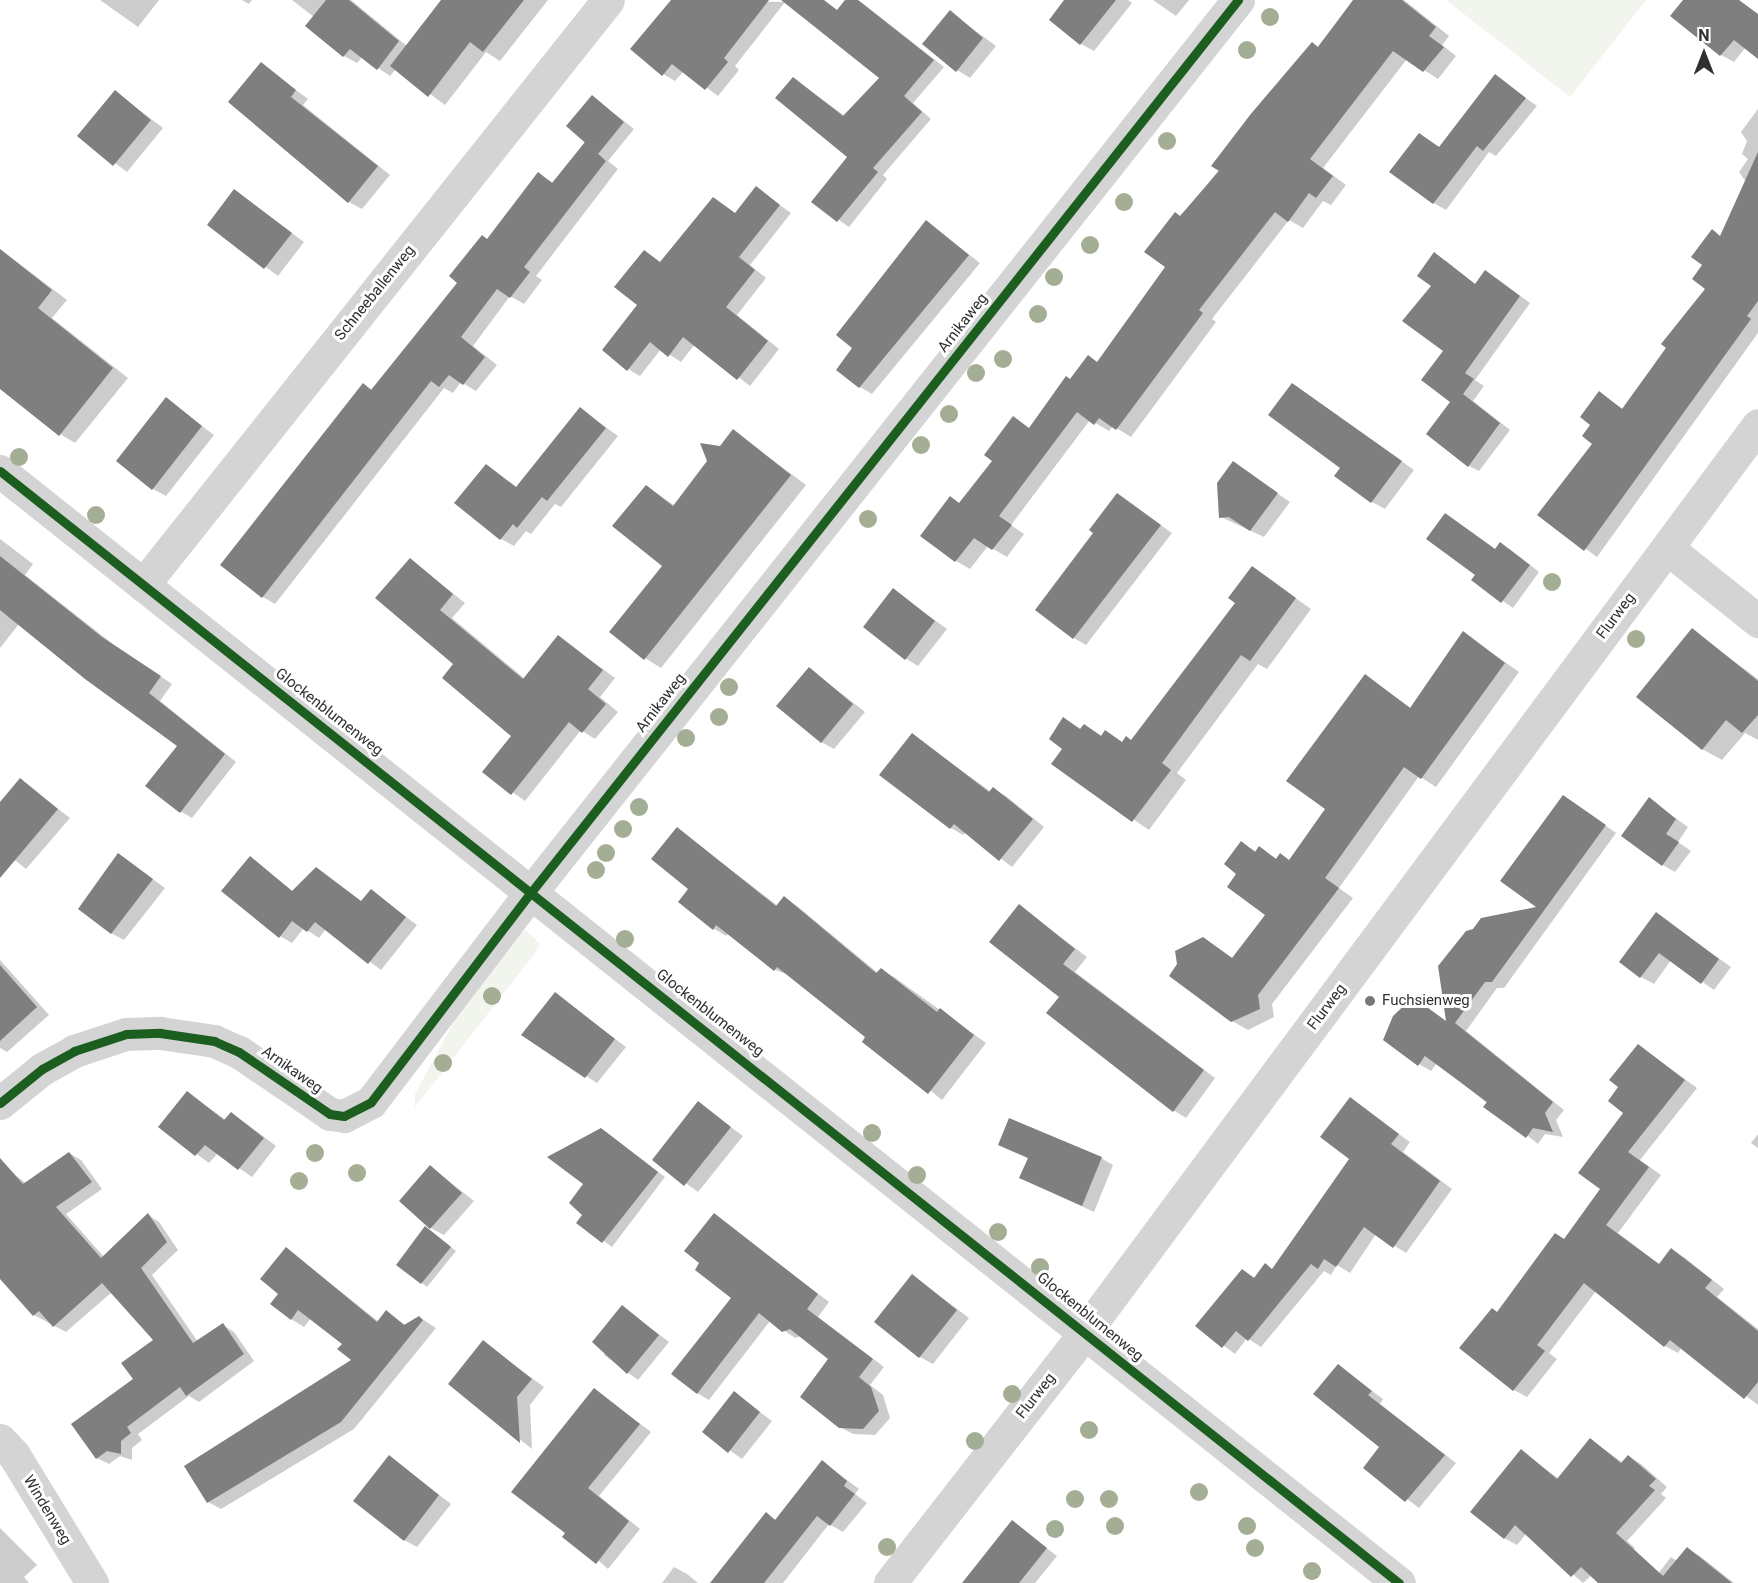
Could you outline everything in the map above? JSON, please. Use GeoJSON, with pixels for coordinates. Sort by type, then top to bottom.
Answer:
{"type":"FeatureCollection","features":[{"type":"Feature","properties":{"kind":"street","name":"Schneeballenweg"},"geometry":{"type":"LineString","coordinates":[[143,585],[608,0]]}},
{"type":"Feature","properties":{"kind":"street","name":"Arnikaweg"},"geometry":{"type":"LineString","coordinates":[[0,1103],[42,1069],[74,1051],[126,1034],[160,1033],[214,1041],[239,1052],[330,1114],[344,1116],[371,1102],[532,891],[1238,0]]}},
{"type":"Feature","properties":{"kind":"street","name":"Flurweg"},"geometry":{"type":"LineString","coordinates":[[890,1583],[1085,1332],[1758,425]]}},
{"type":"Feature","properties":{"kind":"street","name":"Glockenblumenweg"},"geometry":{"type":"LineString","coordinates":[[0,471],[532,891],[1399,1583]]}},
{"type":"Feature","properties":{"kind":"street"},"geometry":{"type":"LineString","coordinates":[[1667,548],[1758,621]]}},
{"type":"Feature","properties":{"kind":"street","name":"Windenweg"},"geometry":{"type":"LineString","coordinates":[[0,1440],[14,1455],[92,1583]]}},
{"type":"Feature","properties":{"kind":"shaded area"},"geometry":{"type":"Polygon","coordinates":[[[1446,0],[1646,0],[1570,97],[1446,0]]]}},
{"type":"Feature","properties":{"kind":"shaded area"},"geometry":{"type":"Polygon","coordinates":[[[526,930],[540,944],[533,956],[415,1107],[415,1094],[457,1016],[514,936],[526,930]]]}},
{"type":"Feature","properties":{"kind":"building"},"geometry":{"type":"Polygon","coordinates":[[[326,0],[349,0],[399,41],[377,70],[350,49],[343,57],[305,26],[326,0]]]}},
{"type":"Feature","properties":{"kind":"building"},"geometry":{"type":"Polygon","coordinates":[[[441,0],[524,0],[483,52],[470,42],[428,97],[390,66],[441,0]]]}},
{"type":"Feature","properties":{"kind":"building"},"geometry":{"type":"Polygon","coordinates":[[[671,0],[769,0],[724,58],[728,62],[705,90],[672,64],[662,76],[630,49],[671,0]]]}},
{"type":"Feature","properties":{"kind":"building"},"geometry":{"type":"Polygon","coordinates":[[[781,0],[824,0],[837,10],[845,0],[858,0],[934,60],[904,96],[922,112],[873,168],[878,172],[837,222],[811,202],[847,157],[775,98],[793,77],[843,116],[879,78],[781,0]]]}},
{"type":"Feature","properties":{"kind":"building"},"geometry":{"type":"Polygon","coordinates":[[[1064,0],[1116,0],[1080,45],[1049,20],[1064,0]]]}},
{"type":"Feature","properties":{"kind":"building"},"geometry":{"type":"Polygon","coordinates":[[[1353,0],[1402,0],[1436,27],[1429,36],[1444,47],[1423,72],[1393,51],[1310,159],[1333,176],[1316,198],[1309,193],[1288,222],[1275,212],[1199,310],[1203,313],[1116,430],[1099,418],[1094,425],[1077,412],[999,516],[1012,525],[992,550],[974,538],[955,562],[920,536],[950,496],[959,503],[992,461],[984,455],[1013,416],[1029,428],[1066,376],[1070,379],[1088,355],[1097,362],[1165,267],[1144,252],[1175,212],[1180,216],[1219,171],[1211,166],[1250,115],[1312,42],[1318,47],[1353,0]]]}},
{"type":"Feature","properties":{"kind":"building"},"geometry":{"type":"Polygon","coordinates":[[[1683,0],[1739,0],[1758,14],[1758,59],[1734,40],[1720,56],[1670,16],[1683,0]]]}},
{"type":"Feature","properties":{"kind":"building"},"geometry":{"type":"Polygon","coordinates":[[[950,10],[983,38],[956,72],[922,44],[950,10]]]}},
{"type":"Feature","properties":{"kind":"building"},"geometry":{"type":"Polygon","coordinates":[[[261,62],[296,90],[291,97],[378,166],[348,203],[228,102],[261,62]]]}},
{"type":"Feature","properties":{"kind":"building"},"geometry":{"type":"Polygon","coordinates":[[[1495,74],[1526,98],[1483,151],[1477,146],[1433,204],[1389,172],[1419,133],[1439,147],[1495,74]]]}},
{"type":"Feature","properties":{"kind":"building"},"geometry":{"type":"Polygon","coordinates":[[[115,90],[151,120],[113,166],[77,136],[115,90]]]}},
{"type":"Feature","properties":{"kind":"building"},"geometry":{"type":"Polygon","coordinates":[[[592,95],[624,122],[598,154],[566,126],[592,95]]]}},
{"type":"Feature","properties":{"kind":"building"},"geometry":{"type":"Polygon","coordinates":[[[585,142],[606,161],[524,267],[530,272],[510,298],[497,289],[461,337],[485,357],[463,385],[449,375],[439,387],[431,381],[262,598],[220,565],[363,383],[371,390],[457,283],[449,276],[482,235],[487,239],[538,172],[552,183],[585,142]]]}},
{"type":"Feature","properties":{"kind":"building"},"geometry":{"type":"Polygon","coordinates":[[[1758,152],[1758,301],[1747,316],[1751,319],[1584,551],[1537,515],[1592,444],[1582,436],[1590,425],[1580,417],[1599,391],[1622,409],[1666,348],[1661,344],[1705,289],[1692,279],[1702,265],[1691,257],[1712,229],[1720,236],[1758,152]]]}},
{"type":"Feature","properties":{"kind":"building"},"geometry":{"type":"Polygon","coordinates":[[[756,186],[780,205],[739,257],[755,270],[726,307],[768,341],[737,380],[683,337],[668,357],[650,342],[627,371],[602,350],[637,305],[614,287],[644,250],[660,262],[713,197],[735,213],[756,186]]]}},
{"type":"Feature","properties":{"kind":"building"},"geometry":{"type":"Polygon","coordinates":[[[234,189],[292,233],[264,269],[207,225],[234,189]]]}},
{"type":"Feature","properties":{"kind":"building"},"geometry":{"type":"Polygon","coordinates":[[[926,220],[969,255],[859,388],[836,370],[852,348],[836,335],[926,220]]]}},
{"type":"Feature","properties":{"kind":"building"},"geometry":{"type":"Polygon","coordinates":[[[0,249],[52,290],[38,308],[113,368],[59,436],[0,389],[0,249]]]}},
{"type":"Feature","properties":{"kind":"building"},"geometry":{"type":"Polygon","coordinates":[[[1434,252],[1475,284],[1485,270],[1520,296],[1465,373],[1474,379],[1463,394],[1500,423],[1468,467],[1426,434],[1450,402],[1421,380],[1443,351],[1402,321],[1431,286],[1417,276],[1434,252]]]}},
{"type":"Feature","properties":{"kind":"building"},"geometry":{"type":"Polygon","coordinates":[[[1292,383],[1402,461],[1371,503],[1334,476],[1340,468],[1268,415],[1292,383]]]}},
{"type":"Feature","properties":{"kind":"building"},"geometry":{"type":"Polygon","coordinates":[[[166,397],[202,426],[152,490],[116,461],[166,397]]]}},
{"type":"Feature","properties":{"kind":"building"},"geometry":{"type":"Polygon","coordinates":[[[580,407],[606,428],[547,501],[542,497],[517,528],[513,524],[500,540],[454,503],[486,464],[516,487],[580,407]]]}},
{"type":"Feature","properties":{"kind":"building"},"geometry":{"type":"Polygon","coordinates":[[[733,429],[791,475],[644,660],[609,632],[662,566],[612,526],[646,485],[673,506],[707,461],[700,443],[720,446],[733,429]]]}},
{"type":"Feature","properties":{"kind":"building"},"geometry":{"type":"Polygon","coordinates":[[[1233,461],[1278,493],[1250,531],[1229,517],[1219,518],[1217,483],[1233,461]]]}},
{"type":"Feature","properties":{"kind":"building"},"geometry":{"type":"Polygon","coordinates":[[[1117,493],[1161,525],[1073,639],[1035,610],[1093,533],[1089,530],[1117,493]]]}},
{"type":"Feature","properties":{"kind":"building"},"geometry":{"type":"Polygon","coordinates":[[[1445,513],[1495,549],[1500,542],[1530,565],[1501,603],[1471,580],[1475,575],[1426,539],[1445,513]]]}},
{"type":"Feature","properties":{"kind":"building"},"geometry":{"type":"Polygon","coordinates":[[[0,556],[102,637],[161,676],[149,693],[225,754],[180,813],[145,786],[177,746],[85,679],[0,610],[0,556]]]}},
{"type":"Feature","properties":{"kind":"building"},"geometry":{"type":"Polygon","coordinates":[[[410,558],[453,594],[440,610],[523,679],[558,635],[603,670],[588,689],[606,704],[582,733],[569,722],[511,795],[482,772],[511,736],[442,678],[453,664],[375,598],[410,558]]]}},
{"type":"Feature","properties":{"kind":"building"},"geometry":{"type":"Polygon","coordinates":[[[1252,566],[1296,598],[1250,661],[1241,655],[1162,763],[1171,770],[1132,822],[1051,764],[1062,749],[1049,739],[1063,717],[1080,729],[1084,724],[1101,736],[1105,730],[1122,742],[1126,736],[1131,740],[1235,603],[1228,598],[1252,566]]]}},
{"type":"Feature","properties":{"kind":"building"},"geometry":{"type":"Polygon","coordinates":[[[893,588],[935,621],[905,660],[863,627],[893,588]]]}},
{"type":"Feature","properties":{"kind":"building"},"geometry":{"type":"Polygon","coordinates":[[[1692,628],[1758,681],[1758,715],[1742,733],[1726,720],[1702,750],[1636,697],[1692,628]]]}},
{"type":"Feature","properties":{"kind":"building"},"geometry":{"type":"Polygon","coordinates":[[[1463,631],[1505,663],[1421,779],[1404,767],[1325,878],[1339,888],[1258,995],[1260,1009],[1231,1022],[1169,976],[1177,964],[1175,951],[1203,937],[1232,958],[1265,915],[1227,887],[1236,874],[1224,864],[1241,841],[1255,852],[1259,846],[1276,859],[1280,853],[1289,860],[1325,809],[1286,781],[1365,674],[1410,708],[1463,631]]]}},
{"type":"Feature","properties":{"kind":"building"},"geometry":{"type":"Polygon","coordinates":[[[809,667],[853,704],[821,743],[776,706],[809,667]]]}},
{"type":"Feature","properties":{"kind":"building"},"geometry":{"type":"Polygon","coordinates":[[[912,733],[989,792],[993,787],[1033,819],[999,861],[954,824],[950,829],[879,775],[912,733]]]}},
{"type":"Feature","properties":{"kind":"building"},"geometry":{"type":"Polygon","coordinates":[[[20,778],[58,809],[0,878],[0,802],[20,778]]]}},
{"type":"Feature","properties":{"kind":"building"},"geometry":{"type":"Polygon","coordinates":[[[1563,795],[1606,825],[1492,982],[1485,982],[1455,1023],[1553,1102],[1545,1113],[1553,1132],[1533,1128],[1526,1138],[1483,1107],[1487,1102],[1425,1056],[1418,1066],[1383,1040],[1393,1016],[1413,997],[1446,1021],[1438,966],[1466,931],[1473,929],[1481,918],[1536,907],[1500,881],[1563,795]]]}},
{"type":"Feature","properties":{"kind":"building"},"geometry":{"type":"Polygon","coordinates":[[[1649,797],[1676,819],[1666,834],[1679,842],[1662,866],[1621,836],[1649,797]]]}},
{"type":"Feature","properties":{"kind":"building"},"geometry":{"type":"Polygon","coordinates":[[[677,827],[776,906],[784,896],[876,973],[881,968],[937,1012],[940,1008],[974,1035],[928,1094],[862,1042],[865,1037],[777,967],[774,971],[716,925],[713,930],[678,902],[688,889],[651,859],[677,827]]]}},
{"type":"Feature","properties":{"kind":"building"},"geometry":{"type":"Polygon","coordinates":[[[118,853],[153,879],[111,934],[78,909],[118,853]]]}},
{"type":"Feature","properties":{"kind":"building"},"geometry":{"type":"Polygon","coordinates":[[[250,856],[292,891],[316,867],[361,901],[371,889],[406,917],[368,964],[315,922],[307,932],[292,921],[279,938],[221,891],[250,856]]]}},
{"type":"Feature","properties":{"kind":"building"},"geometry":{"type":"Polygon","coordinates":[[[1019,904],[1075,949],[1063,964],[1204,1070],[1173,1112],[1046,1013],[1059,997],[989,942],[1019,904]]]}},
{"type":"Feature","properties":{"kind":"building"},"geometry":{"type":"Polygon","coordinates":[[[1656,912],[1719,959],[1701,984],[1659,953],[1640,978],[1619,962],[1656,912]]]}},
{"type":"Feature","properties":{"kind":"building"},"geometry":{"type":"Polygon","coordinates":[[[0,965],[37,1007],[0,1041],[0,965]]]}},
{"type":"Feature","properties":{"kind":"building"},"geometry":{"type":"Polygon","coordinates":[[[555,992],[615,1039],[585,1078],[521,1035],[555,992]]]}},
{"type":"Feature","properties":{"kind":"building"},"geometry":{"type":"Polygon","coordinates":[[[1638,1044],[1685,1080],[1628,1152],[1649,1167],[1606,1225],[1659,1264],[1671,1248],[1712,1280],[1705,1288],[1758,1331],[1758,1382],[1744,1399],[1670,1340],[1664,1347],[1584,1283],[1537,1345],[1545,1351],[1513,1391],[1459,1348],[1492,1308],[1497,1312],[1555,1233],[1564,1239],[1600,1189],[1578,1173],[1623,1113],[1608,1101],[1618,1087],[1609,1080],[1638,1044]]]}},
{"type":"Feature","properties":{"kind":"building"},"geometry":{"type":"Polygon","coordinates":[[[187,1091],[224,1120],[231,1112],[264,1138],[238,1170],[205,1145],[195,1156],[158,1127],[187,1091]]]}},
{"type":"Feature","properties":{"kind":"building"},"geometry":{"type":"Polygon","coordinates":[[[1350,1097],[1399,1134],[1391,1144],[1440,1181],[1393,1248],[1364,1227],[1336,1267],[1324,1259],[1318,1269],[1311,1264],[1248,1341],[1236,1331],[1222,1348],[1195,1326],[1242,1269],[1254,1278],[1265,1263],[1272,1269],[1349,1159],[1320,1137],[1350,1097]]]}},
{"type":"Feature","properties":{"kind":"building"},"geometry":{"type":"Polygon","coordinates":[[[698,1101],[731,1127],[684,1186],[652,1160],[698,1101]]]}},
{"type":"Feature","properties":{"kind":"building"},"geometry":{"type":"Polygon","coordinates":[[[1009,1118],[1102,1157],[1082,1206],[1019,1178],[1028,1158],[998,1145],[1009,1118]]]}},
{"type":"Feature","properties":{"kind":"building"},"geometry":{"type":"Polygon","coordinates":[[[601,1128],[658,1172],[602,1243],[576,1223],[582,1215],[569,1203],[583,1184],[547,1157],[601,1128]]]}},
{"type":"Feature","properties":{"kind":"building"},"geometry":{"type":"Polygon","coordinates":[[[69,1152],[92,1182],[56,1207],[101,1258],[148,1213],[167,1242],[141,1268],[193,1343],[223,1323],[244,1354],[186,1396],[180,1387],[127,1427],[131,1433],[121,1441],[121,1454],[107,1451],[96,1459],[71,1424],[133,1379],[121,1363],[153,1340],[102,1283],[53,1327],[39,1311],[33,1316],[0,1279],[0,1158],[23,1184],[69,1152]]]}},
{"type":"Feature","properties":{"kind":"building"},"geometry":{"type":"Polygon","coordinates":[[[430,1165],[462,1193],[430,1229],[399,1201],[430,1165]]]}},
{"type":"Feature","properties":{"kind":"building"},"geometry":{"type":"Polygon","coordinates":[[[714,1213],[818,1294],[807,1309],[873,1359],[859,1377],[871,1387],[879,1411],[863,1429],[839,1428],[800,1397],[828,1359],[790,1329],[782,1332],[759,1313],[697,1394],[671,1374],[731,1298],[695,1270],[699,1263],[684,1251],[714,1213]]]}},
{"type":"Feature","properties":{"kind":"building"},"geometry":{"type":"Polygon","coordinates":[[[425,1226],[451,1247],[421,1284],[396,1265],[425,1226]]]}},
{"type":"Feature","properties":{"kind":"building"},"geometry":{"type":"Polygon","coordinates":[[[286,1247],[377,1322],[386,1310],[404,1325],[419,1316],[423,1320],[341,1422],[207,1503],[184,1466],[351,1360],[337,1349],[342,1344],[298,1310],[291,1320],[270,1304],[278,1294],[260,1279],[286,1247]]]}},
{"type":"Feature","properties":{"kind":"building"},"geometry":{"type":"Polygon","coordinates":[[[912,1274],[957,1310],[919,1358],[874,1322],[912,1274]]]}},
{"type":"Feature","properties":{"kind":"building"},"geometry":{"type":"Polygon","coordinates":[[[622,1305],[659,1335],[627,1374],[592,1342],[622,1305]]]}},
{"type":"Feature","properties":{"kind":"building"},"geometry":{"type":"Polygon","coordinates":[[[483,1340],[532,1379],[517,1397],[520,1443],[448,1384],[483,1340]]]}},
{"type":"Feature","properties":{"kind":"building"},"geometry":{"type":"Polygon","coordinates":[[[1338,1364],[1372,1391],[1368,1395],[1445,1455],[1405,1502],[1363,1468],[1379,1447],[1313,1394],[1338,1364]]]}},
{"type":"Feature","properties":{"kind":"building"},"geometry":{"type":"Polygon","coordinates":[[[594,1388],[640,1424],[588,1488],[629,1521],[596,1564],[562,1537],[565,1533],[511,1492],[594,1388]]]}},
{"type":"Feature","properties":{"kind":"building"},"geometry":{"type":"Polygon","coordinates":[[[734,1391],[760,1412],[728,1453],[702,1432],[734,1391]]]}},
{"type":"Feature","properties":{"kind":"building"},"geometry":{"type":"Polygon","coordinates":[[[1590,1438],[1621,1463],[1628,1455],[1656,1479],[1649,1486],[1655,1490],[1616,1533],[1663,1576],[1687,1547],[1732,1583],[1598,1583],[1581,1567],[1571,1577],[1515,1525],[1504,1539],[1470,1512],[1521,1449],[1557,1479],[1590,1438]]]}},
{"type":"Feature","properties":{"kind":"building"},"geometry":{"type":"Polygon","coordinates":[[[389,1455],[439,1495],[404,1541],[353,1501],[389,1455]]]}},
{"type":"Feature","properties":{"kind":"building"},"geometry":{"type":"Polygon","coordinates":[[[822,1460],[847,1481],[844,1486],[855,1494],[830,1526],[817,1516],[764,1583],[710,1583],[766,1512],[775,1520],[822,1460]]]}},
{"type":"Feature","properties":{"kind":"building"},"geometry":{"type":"Polygon","coordinates":[[[1012,1520],[1047,1548],[1019,1583],[962,1583],[1012,1520]]]}},
{"type":"Feature","properties":{"kind":"cycle path"},"geometry":{"type":"LineString","coordinates":[[0,1103],[42,1069],[74,1051],[126,1034],[160,1033],[214,1041],[239,1052],[330,1114],[344,1116],[371,1102],[532,891],[1238,0]]}},
{"type":"Feature","properties":{"kind":"cycle path"},"geometry":{"type":"LineString","coordinates":[[0,471],[1399,1583]]}},
{"type":"Feature","properties":{"kind":"place","name":"Fuchsienweg"},"geometry":{"type":"Point","coordinates":[1370,1001]}}]}
